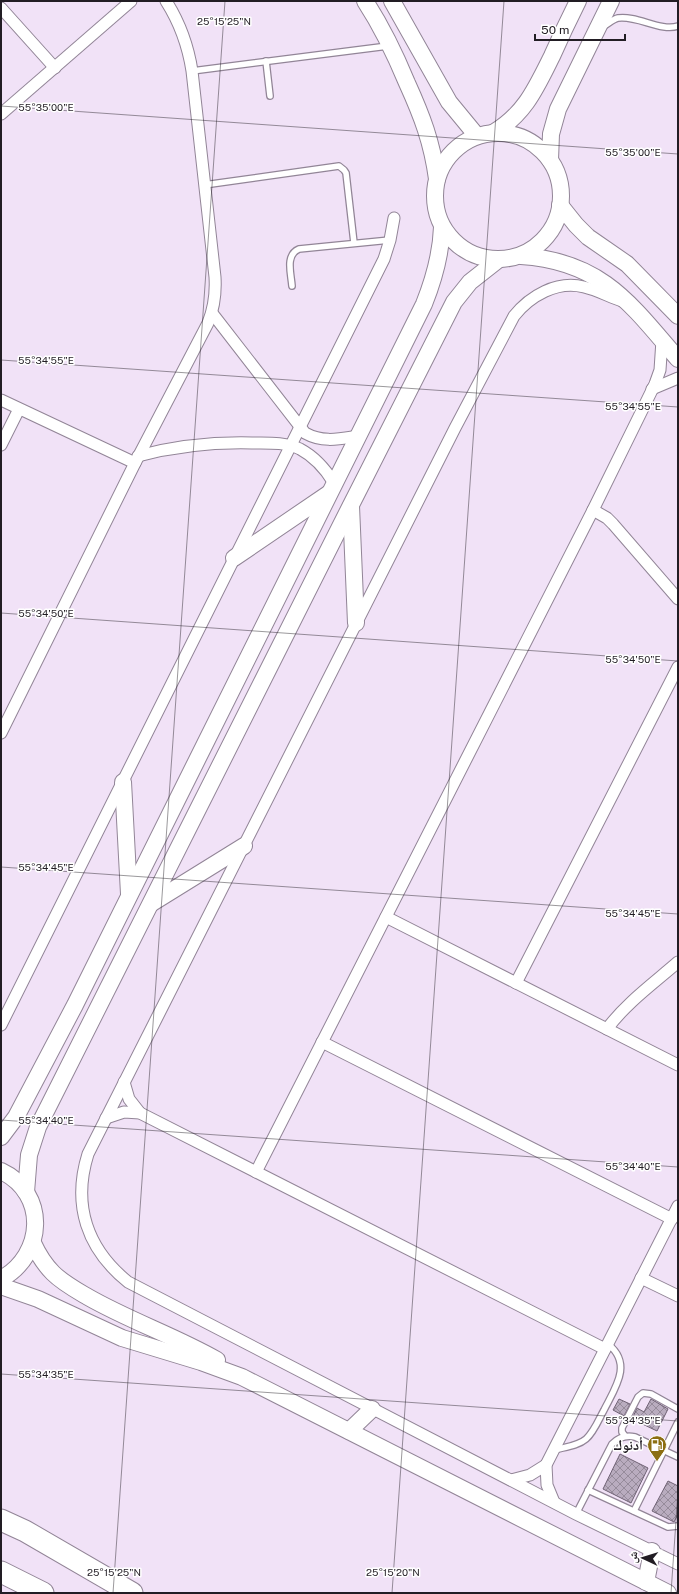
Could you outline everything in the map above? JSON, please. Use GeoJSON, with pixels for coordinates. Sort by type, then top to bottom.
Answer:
{"type":"FeatureCollection","features":[{"type":"Feature","properties":{"kind":"highway"},"geometry":{"type":"LineString","coordinates":[[1,1512],[25,1531]]}},
{"type":"Feature","properties":{"kind":"highway"},"geometry":{"type":"LineString","coordinates":[[1,1520],[25,1531],[132,1593]]}},
{"type":"Feature","properties":{"kind":"highway"},"geometry":{"type":"LineString","coordinates":[[1,1572],[43,1593]]}},
{"type":"Feature","properties":{"kind":"street"},"geometry":{"type":"LineString","coordinates":[[1,114],[131,1]]}},
{"type":"Feature","properties":{"kind":"street"},"geometry":{"type":"LineString","coordinates":[[1,733],[136,460],[212,313],[215,298],[215,277],[192,71],[189,52],[183,33],[175,15],[166,1]]}},
{"type":"Feature","properties":{"kind":"street"},"geometry":{"type":"LineString","coordinates":[[365,1],[391,45],[425,124],[435,162],[437,179]]}},
{"type":"Feature","properties":{"kind":"street"},"geometry":{"type":"LineString","coordinates":[[392,1],[449,102],[477,136]]}},
{"type":"Feature","properties":{"kind":"street"},"geometry":{"type":"LineString","coordinates":[[493,133],[512,120],[533,94],[578,1]]}},
{"type":"Feature","properties":{"kind":"street"},"geometry":{"type":"LineString","coordinates":[[550,160],[551,134],[558,109],[611,1]]}},
{"type":"Feature","properties":{"kind":"street"},"geometry":{"type":"LineString","coordinates":[[1,8],[55,68]]}},
{"type":"Feature","properties":{"kind":"street"},"geometry":{"type":"LineString","coordinates":[[521,256],[543,241],[551,230],[557,218],[560,205],[559,182],[550,160],[531,142],[507,133],[493,133],[477,136],[466,141],[452,153],[441,168],[437,179],[435,191],[437,215],[442,227],[456,244],[465,251],[486,259],[498,260],[521,256],[560,262],[588,272],[604,282],[631,305],[678,359]]}},
{"type":"Feature","properties":{"kind":"street"},"geometry":{"type":"LineString","coordinates":[[560,205],[588,237],[628,264],[678,316]]}},
{"type":"Feature","properties":{"kind":"street"},"geometry":{"type":"LineString","coordinates":[[1,1025],[384,259],[390,240],[394,218]]}},
{"type":"Feature","properties":{"kind":"street"},"geometry":{"type":"LineString","coordinates":[[1,1137],[16,1117],[75,1005],[424,304],[440,252],[442,227]]}},
{"type":"Feature","properties":{"kind":"street"},"geometry":{"type":"LineString","coordinates":[[26,1192],[29,1155],[38,1127],[351,505],[454,302],[470,282],[498,260]]}},
{"type":"Feature","properties":{"kind":"street"},"geometry":{"type":"LineString","coordinates":[[631,305],[584,287],[574,286],[553,288],[543,292],[527,302],[514,316],[455,428],[88,1154],[82,1174],[81,1196],[84,1216],[97,1250],[111,1268],[137,1288],[576,1514],[678,1564]]}},
{"type":"Feature","properties":{"kind":"street"},"geometry":{"type":"LineString","coordinates":[[212,313],[305,433],[313,438],[326,440],[358,436]]}},
{"type":"Feature","properties":{"kind":"street"},"geometry":{"type":"LineString","coordinates":[[256,1172],[593,510],[652,390],[660,370],[662,340]]}},
{"type":"Feature","properties":{"kind":"street"},"geometry":{"type":"LineString","coordinates":[[652,390],[678,378]]}},
{"type":"Feature","properties":{"kind":"street"},"geometry":{"type":"LineString","coordinates":[[1,400],[136,460],[178,447],[218,443],[264,443],[291,446],[311,456],[328,473],[332,488]]}},
{"type":"Feature","properties":{"kind":"street"},"geometry":{"type":"LineString","coordinates":[[1,446],[19,409]]}},
{"type":"Feature","properties":{"kind":"street"},"geometry":{"type":"LineString","coordinates":[[234,558],[332,488]]}},
{"type":"Feature","properties":{"kind":"street"},"geometry":{"type":"LineString","coordinates":[[351,505],[356,623]]}},
{"type":"Feature","properties":{"kind":"street"},"geometry":{"type":"LineString","coordinates":[[593,510],[607,518],[613,524],[678,599]]}},
{"type":"Feature","properties":{"kind":"street"},"geometry":{"type":"LineString","coordinates":[[516,983],[678,667]]}},
{"type":"Feature","properties":{"kind":"street"},"geometry":{"type":"LineString","coordinates":[[123,782],[129,896]]}},
{"type":"Feature","properties":{"kind":"street"},"geometry":{"type":"LineString","coordinates":[[152,903],[244,846]]}},
{"type":"Feature","properties":{"kind":"street"},"geometry":{"type":"LineString","coordinates":[[386,916],[678,1065]]}},
{"type":"Feature","properties":{"kind":"street"},"geometry":{"type":"LineString","coordinates":[[607,1029],[627,1006],[678,962]]}},
{"type":"Feature","properties":{"kind":"street"},"geometry":{"type":"LineString","coordinates":[[322,1042],[672,1219]]}},
{"type":"Feature","properties":{"kind":"street"},"geometry":{"type":"LineString","coordinates":[[124,1082],[130,1099],[140,1113]]}},
{"type":"Feature","properties":{"kind":"street"},"geometry":{"type":"LineString","coordinates":[[106,1118],[124,1112],[140,1113],[606,1347]]}},
{"type":"Feature","properties":{"kind":"street"},"geometry":{"type":"LineString","coordinates":[[1,1171],[13,1178],[26,1192],[31,1201],[35,1217],[33,1243],[23,1261],[16,1269],[1,1279]]}},
{"type":"Feature","properties":{"kind":"street"},"geometry":{"type":"LineString","coordinates":[[554,1502],[546,1485],[546,1465],[678,1206]]}},
{"type":"Feature","properties":{"kind":"street"},"geometry":{"type":"LineString","coordinates":[[33,1243],[45,1264],[68,1285],[120,1314],[198,1349],[242,1377],[668,1593]]}},
{"type":"Feature","properties":{"kind":"street"},"geometry":{"type":"LineString","coordinates":[[641,1278],[678,1296]]}},
{"type":"Feature","properties":{"kind":"street"},"geometry":{"type":"LineString","coordinates":[[1,1286],[38,1299],[122,1338],[201,1362],[242,1377]]}},
{"type":"Feature","properties":{"kind":"street"},"geometry":{"type":"LineString","coordinates":[[349,1431],[372,1409]]}},
{"type":"Feature","properties":{"kind":"street"},"geometry":{"type":"LineString","coordinates":[[511,1480],[530,1475],[546,1465]]}},
{"type":"Feature","properties":{"kind":"street"},"geometry":{"type":"LineString","coordinates":[[646,1582],[652,1551]]}},
{"type":"Feature","properties":{"kind":"lane"},"geometry":{"type":"LineString","coordinates":[[596,30],[617,18],[640,20],[668,28],[678,26]]}},
{"type":"Feature","properties":{"kind":"lane"},"geometry":{"type":"LineString","coordinates":[[192,71],[391,45]]}},
{"type":"Feature","properties":{"kind":"lane"},"geometry":{"type":"LineString","coordinates":[[266,61],[270,96]]}},
{"type":"Feature","properties":{"kind":"lane"},"geometry":{"type":"LineString","coordinates":[[204,185],[339,166],[346,173],[354,244]]}},
{"type":"Feature","properties":{"kind":"lane"},"geometry":{"type":"LineString","coordinates":[[292,286],[290,262],[292,254],[299,249],[390,240]]}},
{"type":"Feature","properties":{"kind":"lane"},"geometry":{"type":"LineString","coordinates":[[554,1450],[576,1445],[589,1436],[618,1383],[621,1371],[620,1361],[615,1351],[606,1347]]}},
{"type":"Feature","properties":{"kind":"lane"},"geometry":{"type":"LineString","coordinates":[[625,1436],[622,1432],[622,1428],[638,1397],[643,1393],[651,1394],[678,1409]]}},
{"type":"Feature","properties":{"kind":"lane"},"geometry":{"type":"LineString","coordinates":[[634,1511],[678,1422]]}},
{"type":"Feature","properties":{"kind":"lane"},"geometry":{"type":"LineString","coordinates":[[576,1514],[612,1444],[616,1440],[625,1436],[635,1437],[678,1457]]}},
{"type":"Feature","properties":{"kind":"lane"},"geometry":{"type":"LineString","coordinates":[[588,1490],[668,1527],[678,1526]]}},
{"type":"Feature","properties":{"kind":"building"},"geometry":{"type":"Polygon","coordinates":[[[619,1399],[630,1404],[624,1416],[613,1410],[619,1399]]]}},
{"type":"Feature","properties":{"kind":"building"},"geometry":{"type":"Polygon","coordinates":[[[651,1399],[668,1409],[657,1431],[632,1419],[637,1408],[644,1412],[651,1399]]]}},
{"type":"Feature","properties":{"kind":"building"},"geometry":{"type":"Polygon","coordinates":[[[620,1454],[648,1468],[631,1503],[603,1489],[620,1454]]]}},
{"type":"Feature","properties":{"kind":"building"},"geometry":{"type":"Polygon","coordinates":[[[668,1481],[678,1486],[678,1514],[674,1522],[652,1511],[668,1481]]]}},
{"type":"Feature","properties":{"kind":"place","name":"أدنوك"},"geometry":{"type":"Point","coordinates":[657,1462]}}]}
